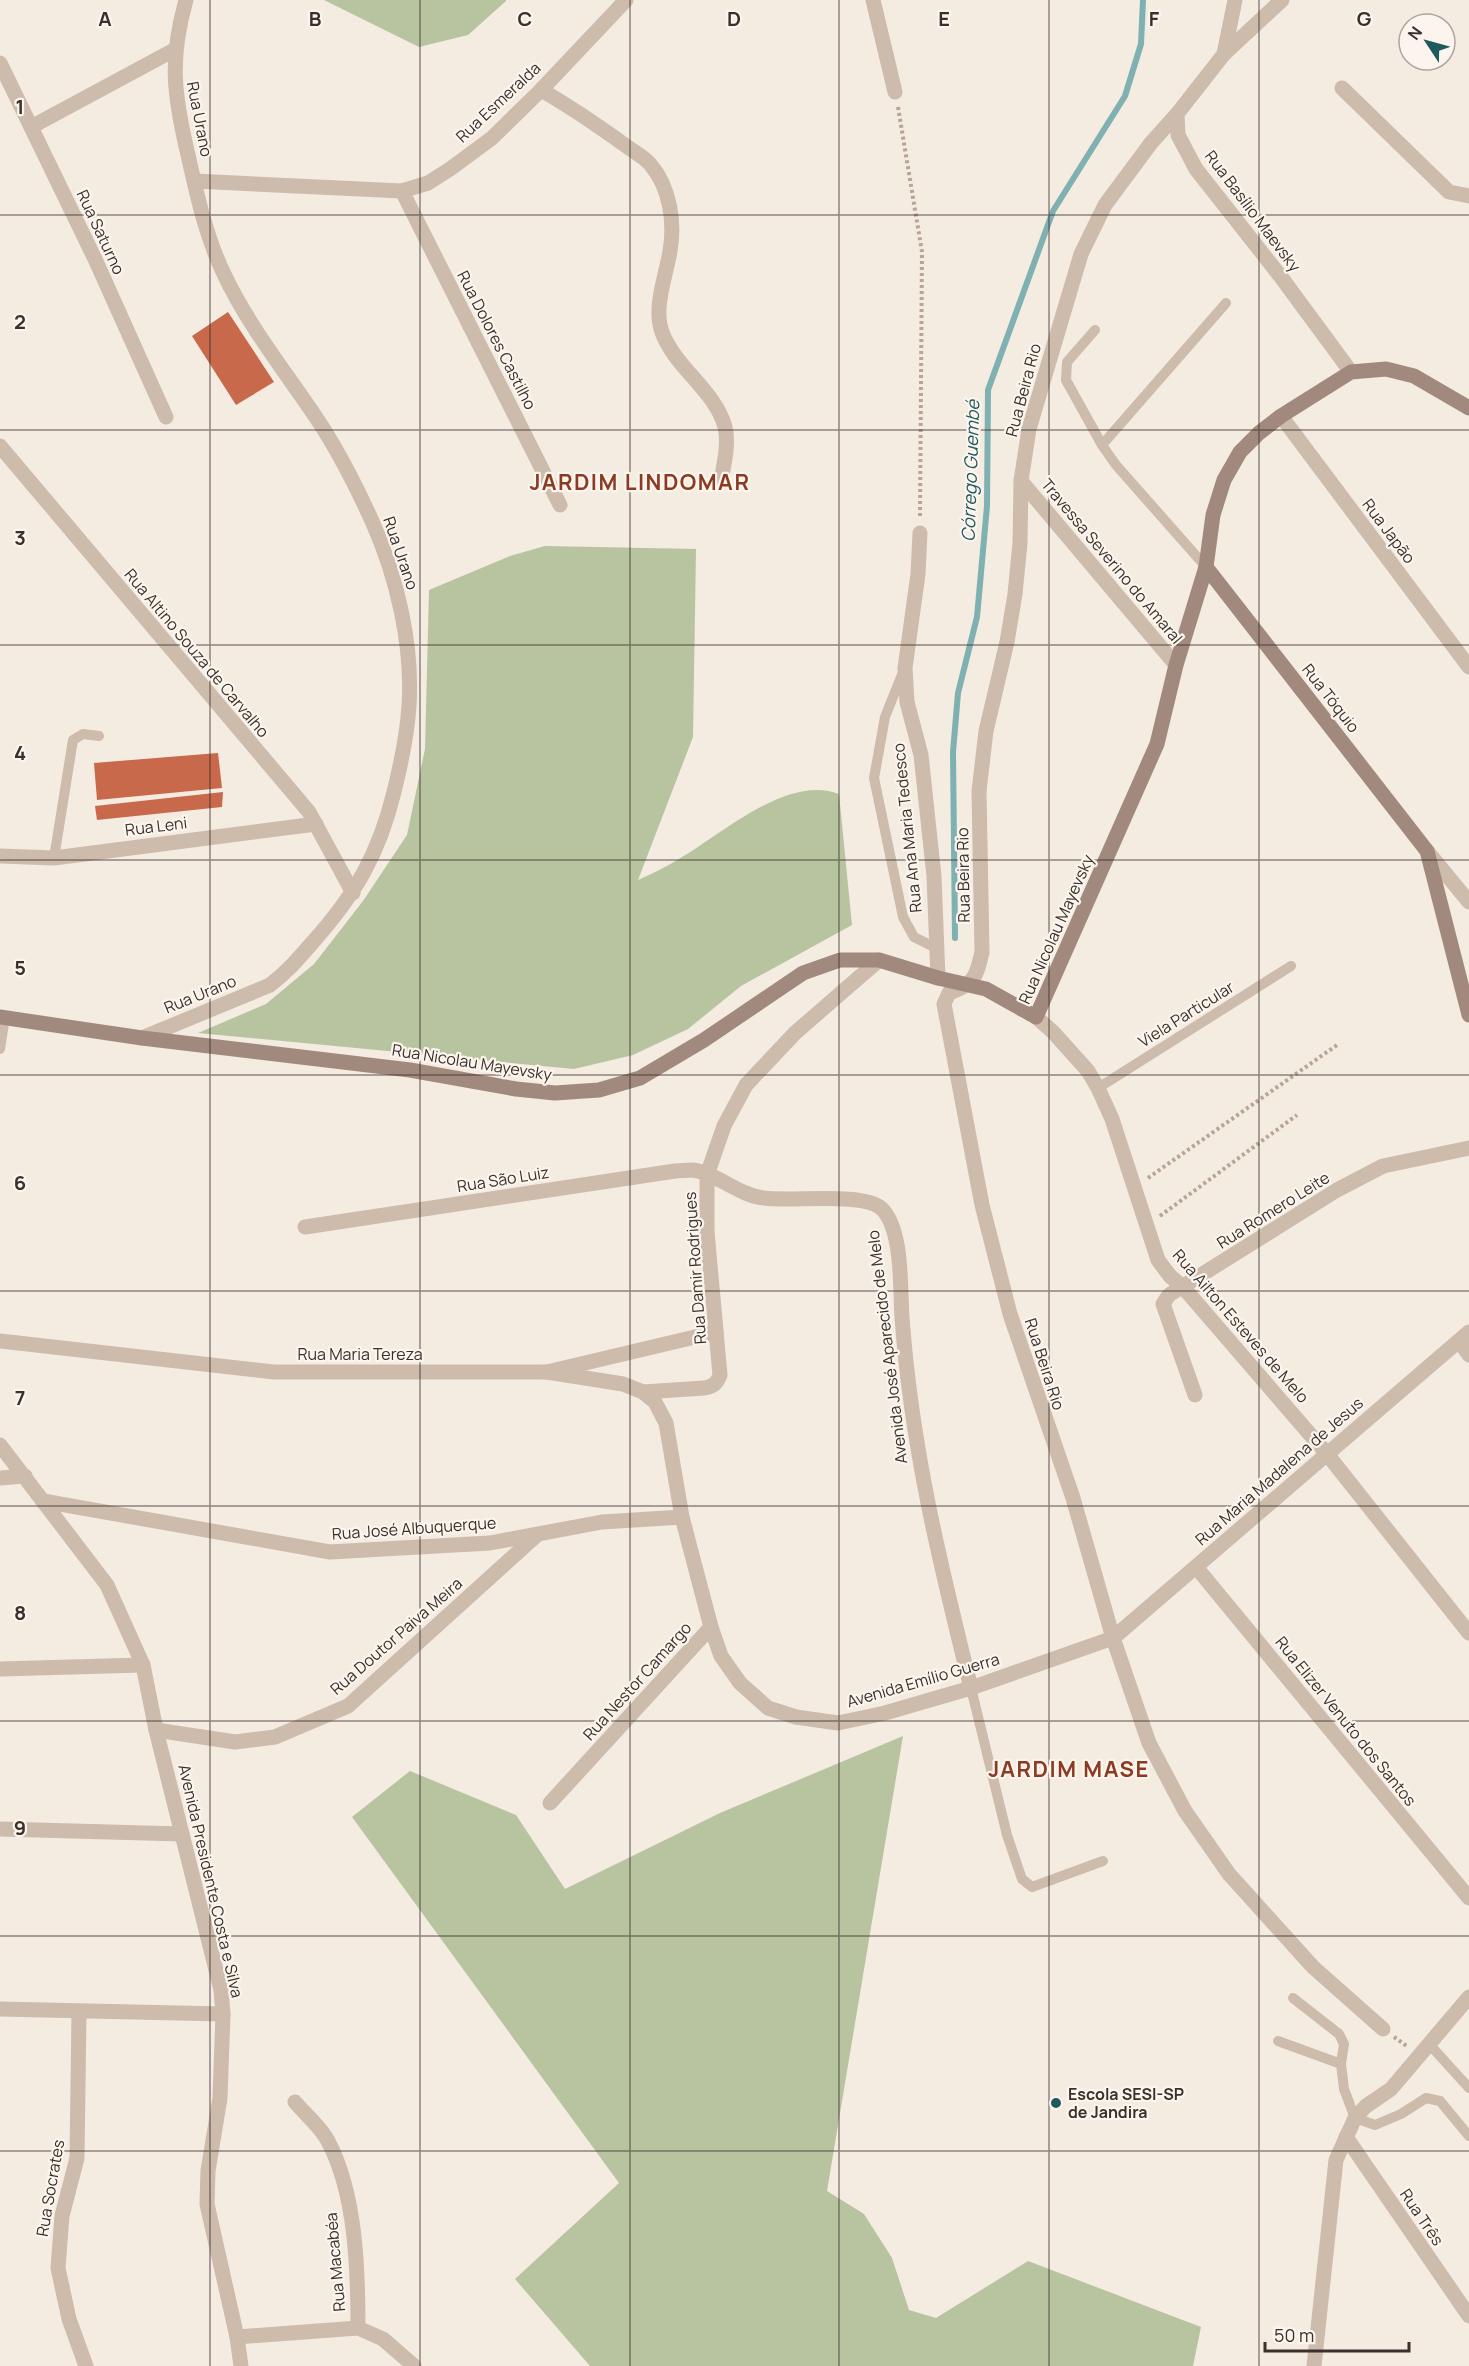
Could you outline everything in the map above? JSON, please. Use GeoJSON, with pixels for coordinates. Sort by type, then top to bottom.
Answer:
{"type":"FeatureCollection","features":[{"type":"Feature","properties":{"kind":"street","name":"Rua Urano"},"geometry":{"type":"LineString","coordinates":[[142,1038],[270,985],[286,973],[334,918],[352,893],[377,848],[389,811],[404,745],[409,705],[408,650],[394,584],[373,523],[317,418],[248,318],[224,274],[206,227],[175,98],[174,50],[186,0]]}},
{"type":"Feature","properties":{"kind":"street","name":"Rua Esmeralda"},"geometry":{"type":"LineString","coordinates":[[194,182],[402,191],[428,183],[492,138],[626,0]]}},
{"type":"Feature","properties":{"kind":"street"},"geometry":{"type":"LineString","coordinates":[[873,0],[895,92]]}},
{"type":"Feature","properties":{"kind":"street"},"geometry":{"type":"LineString","coordinates":[[1224,54],[1235,0]]}},
{"type":"Feature","properties":{"kind":"street"},"geometry":{"type":"LineString","coordinates":[[1178,114],[1224,54],[1282,0]]}},
{"type":"Feature","properties":{"kind":"street"},"geometry":{"type":"LineString","coordinates":[[31,127],[174,50]]}},
{"type":"Feature","properties":{"kind":"street","name":"Rua Saturno"},"geometry":{"type":"LineString","coordinates":[[0,63],[95,259],[166,417]]}},
{"type":"Feature","properties":{"kind":"street"},"geometry":{"type":"LineString","coordinates":[[1342,88],[1449,192],[1469,196]]}},
{"type":"Feature","properties":{"kind":"street"},"geometry":{"type":"LineString","coordinates":[[541,90],[571,107],[650,164],[663,184],[670,211],[671,247],[659,313],[660,328],[665,342],[718,410],[725,427],[726,445],[721,481]]}},
{"type":"Feature","properties":{"kind":"street","name":"Rua Basílio Maevsky"},"geometry":{"type":"LineString","coordinates":[[1178,114],[1178,135],[1196,169],[1281,277],[1350,372]]}},
{"type":"Feature","properties":{"kind":"street","name":"Rua Beira Rio"},"geometry":{"type":"LineString","coordinates":[[1178,114],[1151,143],[1105,204],[1081,254],[1029,429],[1021,482],[1020,543],[1015,594],[1007,642],[986,731],[979,791],[982,952],[978,969],[969,985],[949,993],[944,1004],[981,1205],[1010,1314],[1073,1498],[1113,1638],[1149,1743],[1185,1811],[1229,1874],[1313,1966],[1383,2029]]}},
{"type":"Feature","properties":{"kind":"street","name":"Rua Dolores Castilho"},"geometry":{"type":"LineString","coordinates":[[402,191],[560,505]]}},
{"type":"Feature","properties":{"kind":"street","name":"Rua Nicolau Mayevsky"},"geometry":{"type":"LineString","coordinates":[[2,1017],[142,1038],[410,1070],[516,1089],[555,1093],[599,1090],[640,1078],[704,1040],[803,973],[840,960],[879,960],[938,978],[986,989],[1036,1017],[1157,744],[1176,665],[1206,567],[1214,515],[1224,480],[1240,452],[1281,416],[1350,372],[1386,369],[1414,376],[1469,408]]}},
{"type":"Feature","properties":{"kind":"street","name":"Rua Japão"},"geometry":{"type":"LineString","coordinates":[[1281,416],[1469,667]]}},
{"type":"Feature","properties":{"kind":"street","name":"Rua Altino Souza de Carvalho"},"geometry":{"type":"LineString","coordinates":[[0,446],[289,788],[316,824],[352,893]]}},
{"type":"Feature","properties":{"kind":"street","name":"Travessa Severino do Amaral"},"geometry":{"type":"LineString","coordinates":[[1021,482],[1176,665]]}},
{"type":"Feature","properties":{"kind":"street","name":"Rua Ana Maria Tedesco"},"geometry":{"type":"LineString","coordinates":[[920,533],[918,574],[905,668],[907,702],[921,755],[934,876],[938,978]]}},
{"type":"Feature","properties":{"kind":"street","name":"Rua Tóquio"},"geometry":{"type":"LineString","coordinates":[[1206,567],[1426,850]]}},
{"type":"Feature","properties":{"kind":"street","name":"Rua Leni"},"geometry":{"type":"LineString","coordinates":[[0,856],[54,858],[316,824]]}},
{"type":"Feature","properties":{"kind":"street"},"geometry":{"type":"LineString","coordinates":[[1426,850],[1469,902]]}},
{"type":"Feature","properties":{"kind":"street"},"geometry":{"type":"LineString","coordinates":[[1426,850],[1469,1016]]}},
{"type":"Feature","properties":{"kind":"street","name":"Rua Damir Rodrigues"},"geometry":{"type":"LineString","coordinates":[[643,1392],[690,1390],[714,1386],[720,1375],[707,1232],[707,1175],[724,1126],[746,1085],[795,1034],[879,960]]}},
{"type":"Feature","properties":{"kind":"street","name":"Rua Ailton Esteves de Melo"},"geometry":{"type":"LineString","coordinates":[[1036,1017],[1053,1032],[1088,1071],[1098,1088],[1136,1187],[1158,1260],[1327,1454],[1469,1633]]}},
{"type":"Feature","properties":{"kind":"street","name":"Rua Romero Leite"},"geometry":{"type":"LineString","coordinates":[[1195,1395],[1163,1304],[1169,1295],[1338,1190],[1383,1166],[1469,1148]]}},
{"type":"Feature","properties":{"kind":"street","name":"Rua São Luiz"},"geometry":{"type":"LineString","coordinates":[[305,1227],[675,1171],[693,1170],[707,1175]]}},
{"type":"Feature","properties":{"kind":"street","name":"Avenida José Aparecido de Melo"},"geometry":{"type":"LineString","coordinates":[[707,1175],[739,1192],[764,1198],[857,1200],[880,1207],[893,1224],[897,1247],[906,1365],[918,1457],[942,1573],[971,1688]]}},
{"type":"Feature","properties":{"kind":"street","name":"Rua Maria Tereza"},"geometry":{"type":"LineString","coordinates":[[0,1341],[274,1372],[547,1372],[716,1332]]}},
{"type":"Feature","properties":{"kind":"street"},"geometry":{"type":"LineString","coordinates":[[1464,1336],[1469,1355]]}},
{"type":"Feature","properties":{"kind":"street","name":"Rua Maria Madalena de Jesus"},"geometry":{"type":"LineString","coordinates":[[1113,1638],[1464,1336]]}},
{"type":"Feature","properties":{"kind":"street"},"geometry":{"type":"LineString","coordinates":[[547,1372],[623,1384],[643,1392]]}},
{"type":"Feature","properties":{"kind":"street","name":"Rua Nestor Camargo"},"geometry":{"type":"LineString","coordinates":[[550,1803],[711,1627],[682,1517],[666,1423],[656,1402],[643,1392]]}},
{"type":"Feature","properties":{"kind":"street","name":"Avenida Presidente Costa e Silva"},"geometry":{"type":"LineString","coordinates":[[0,1444],[106,1585],[143,1665],[156,1730],[221,1990],[223,2014],[220,2098],[208,2171],[207,2204],[237,2337],[241,2366]]}},
{"type":"Feature","properties":{"kind":"street"},"geometry":{"type":"LineString","coordinates":[[0,1478],[25,1476]]}},
{"type":"Feature","properties":{"kind":"street","name":"Rua José Albuquerque"},"geometry":{"type":"LineString","coordinates":[[43,1501],[330,1552],[490,1543],[602,1522],[682,1517]]}},
{"type":"Feature","properties":{"kind":"street","name":"Rua Doutor Paiva Meira"},"geometry":{"type":"LineString","coordinates":[[156,1730],[235,1742],[275,1737],[348,1706],[537,1535]]}},
{"type":"Feature","properties":{"kind":"street","name":"Rua Elizer Venuto dos Santos"},"geometry":{"type":"LineString","coordinates":[[1196,1567],[1469,1898]]}},
{"type":"Feature","properties":{"kind":"street","name":"Avenida Emílio Guerra"},"geometry":{"type":"LineString","coordinates":[[711,1627],[721,1656],[740,1683],[768,1708],[796,1717],[838,1723],[885,1713],[971,1688],[1113,1638]]}},
{"type":"Feature","properties":{"kind":"street"},"geometry":{"type":"LineString","coordinates":[[0,1669],[143,1665]]}},
{"type":"Feature","properties":{"kind":"street"},"geometry":{"type":"LineString","coordinates":[[0,1829],[182,1834]]}},
{"type":"Feature","properties":{"kind":"street"},"geometry":{"type":"LineString","coordinates":[[1314,2366],[1336,2160],[1356,2118],[1366,2106],[1391,2089],[1469,1997]]}},
{"type":"Feature","properties":{"kind":"street"},"geometry":{"type":"LineString","coordinates":[[0,2009],[223,2014]]}},
{"type":"Feature","properties":{"kind":"street","name":"Rua Socrates"},"geometry":{"type":"LineString","coordinates":[[79,2012],[77,2158],[62,2216],[58,2268],[69,2319],[86,2366]]}},
{"type":"Feature","properties":{"kind":"street","name":"Rua Macabéa"},"geometry":{"type":"LineString","coordinates":[[295,2102],[328,2139],[348,2201],[358,2279],[358,2328]]}},
{"type":"Feature","properties":{"kind":"street","name":"Rua Três"},"geometry":{"type":"LineString","coordinates":[[1346,2137],[1469,2316]]}},
{"type":"Feature","properties":{"kind":"street"},"geometry":{"type":"LineString","coordinates":[[237,2337],[358,2328],[383,2339],[414,2366]]}},
{"type":"Feature","properties":{"kind":"lane"},"geometry":{"type":"LineString","coordinates":[[1102,445],[1226,303]]}},
{"type":"Feature","properties":{"kind":"lane"},"geometry":{"type":"LineString","coordinates":[[1095,330],[1067,362],[1066,380],[1102,445],[1116,465],[1206,567]]}},
{"type":"Feature","properties":{"kind":"lane"},"geometry":{"type":"LineString","coordinates":[[905,668],[885,717],[874,778],[903,917],[914,937],[936,948]]}},
{"type":"Feature","properties":{"kind":"lane"},"geometry":{"type":"LineString","coordinates":[[54,858],[73,740],[83,734],[99,736]]}},
{"type":"Feature","properties":{"kind":"lane","name":"Viela Particular"},"geometry":{"type":"LineString","coordinates":[[1098,1088],[1291,966]]}},
{"type":"Feature","properties":{"kind":"lane"},"geometry":{"type":"LineString","coordinates":[[0,1049],[2,1017]]}},
{"type":"Feature","properties":{"kind":"lane","name":"Avenida José Aparecido de Melo"},"geometry":{"type":"LineString","coordinates":[[971,1688],[1006,1834],[1022,1879],[1032,1887],[1103,1861]]}},
{"type":"Feature","properties":{"kind":"lane"},"geometry":{"type":"LineString","coordinates":[[1293,1998],[1339,2034],[1344,2044],[1341,2064],[1344,2089],[1356,2118],[1375,2125],[1401,2114],[1426,2098],[1440,2101],[1469,2136]]}},
{"type":"Feature","properties":{"kind":"lane"},"geometry":{"type":"LineString","coordinates":[[1278,2041],[1341,2064]]}},
{"type":"Feature","properties":{"kind":"lane"},"geometry":{"type":"LineString","coordinates":[[1425,2050],[1469,2088]]}},
{"type":"Feature","properties":{"kind":"path"},"geometry":{"type":"LineString","coordinates":[[895,92],[922,252],[920,533]]}},
{"type":"Feature","properties":{"kind":"path"},"geometry":{"type":"LineString","coordinates":[[1136,1187],[1337,1044]]}},
{"type":"Feature","properties":{"kind":"path"},"geometry":{"type":"LineString","coordinates":[[1148,1225],[1297,1115]]}},
{"type":"Feature","properties":{"kind":"path"},"geometry":{"type":"LineString","coordinates":[[1383,2029],[1425,2050]]}},
{"type":"Feature","properties":{"kind":"green space"},"geometry":{"type":"Polygon","coordinates":[[[324,0],[506,1],[468,35],[419,47],[324,0]]]}},
{"type":"Feature","properties":{"kind":"green space"},"geometry":{"type":"Polygon","coordinates":[[[545,546],[696,549],[693,737],[638,880],[674,862],[755,810],[777,799],[798,792],[819,790],[839,794],[852,925],[741,986],[688,1029],[633,1055],[574,1069],[198,1033],[266,1004],[314,964],[363,901],[407,835],[425,749],[429,590],[510,556],[545,546]]]}},
{"type":"Feature","properties":{"kind":"green space"},"geometry":{"type":"Polygon","coordinates":[[[903,1736],[827,2191],[864,2214],[892,2258],[909,2310],[936,2318],[1028,2261],[1201,2327],[1193,2366],[590,2366],[515,2279],[619,2183],[352,1817],[410,1771],[516,1815],[565,1889],[720,1813],[903,1736]]]}},
{"type":"Feature","properties":{"kind":"building"},"geometry":{"type":"Polygon","coordinates":[[[228,312],[274,382],[236,405],[192,336],[228,312]]]}},
{"type":"Feature","properties":{"kind":"building"},"geometry":{"type":"Polygon","coordinates":[[[218,753],[222,788],[97,800],[94,763],[218,753]]]}},
{"type":"Feature","properties":{"kind":"building"},"geometry":{"type":"Polygon","coordinates":[[[223,792],[222,807],[97,820],[95,806],[223,792]]]}},
{"type":"Feature","properties":{"kind":"waterway","name":"Córrego Guembé"},"geometry":{"type":"LineString","coordinates":[[955,938],[953,752],[958,693],[977,617],[987,506],[988,390],[1053,211],[1125,96],[1141,44],[1143,0]]}},
{"type":"Feature","properties":{"kind":"place","name":"Escola SESI-SP de Jandira"},"geometry":{"type":"Point","coordinates":[1056,2103]}},
{"type":"Feature","properties":{"kind":"district","name":"JARDIM LINDOMAR"},"geometry":{"type":"Point","coordinates":[640,482]}},
{"type":"Feature","properties":{"kind":"district","name":"JARDIM MASE"},"geometry":{"type":"Point","coordinates":[1069,1769]}}]}
